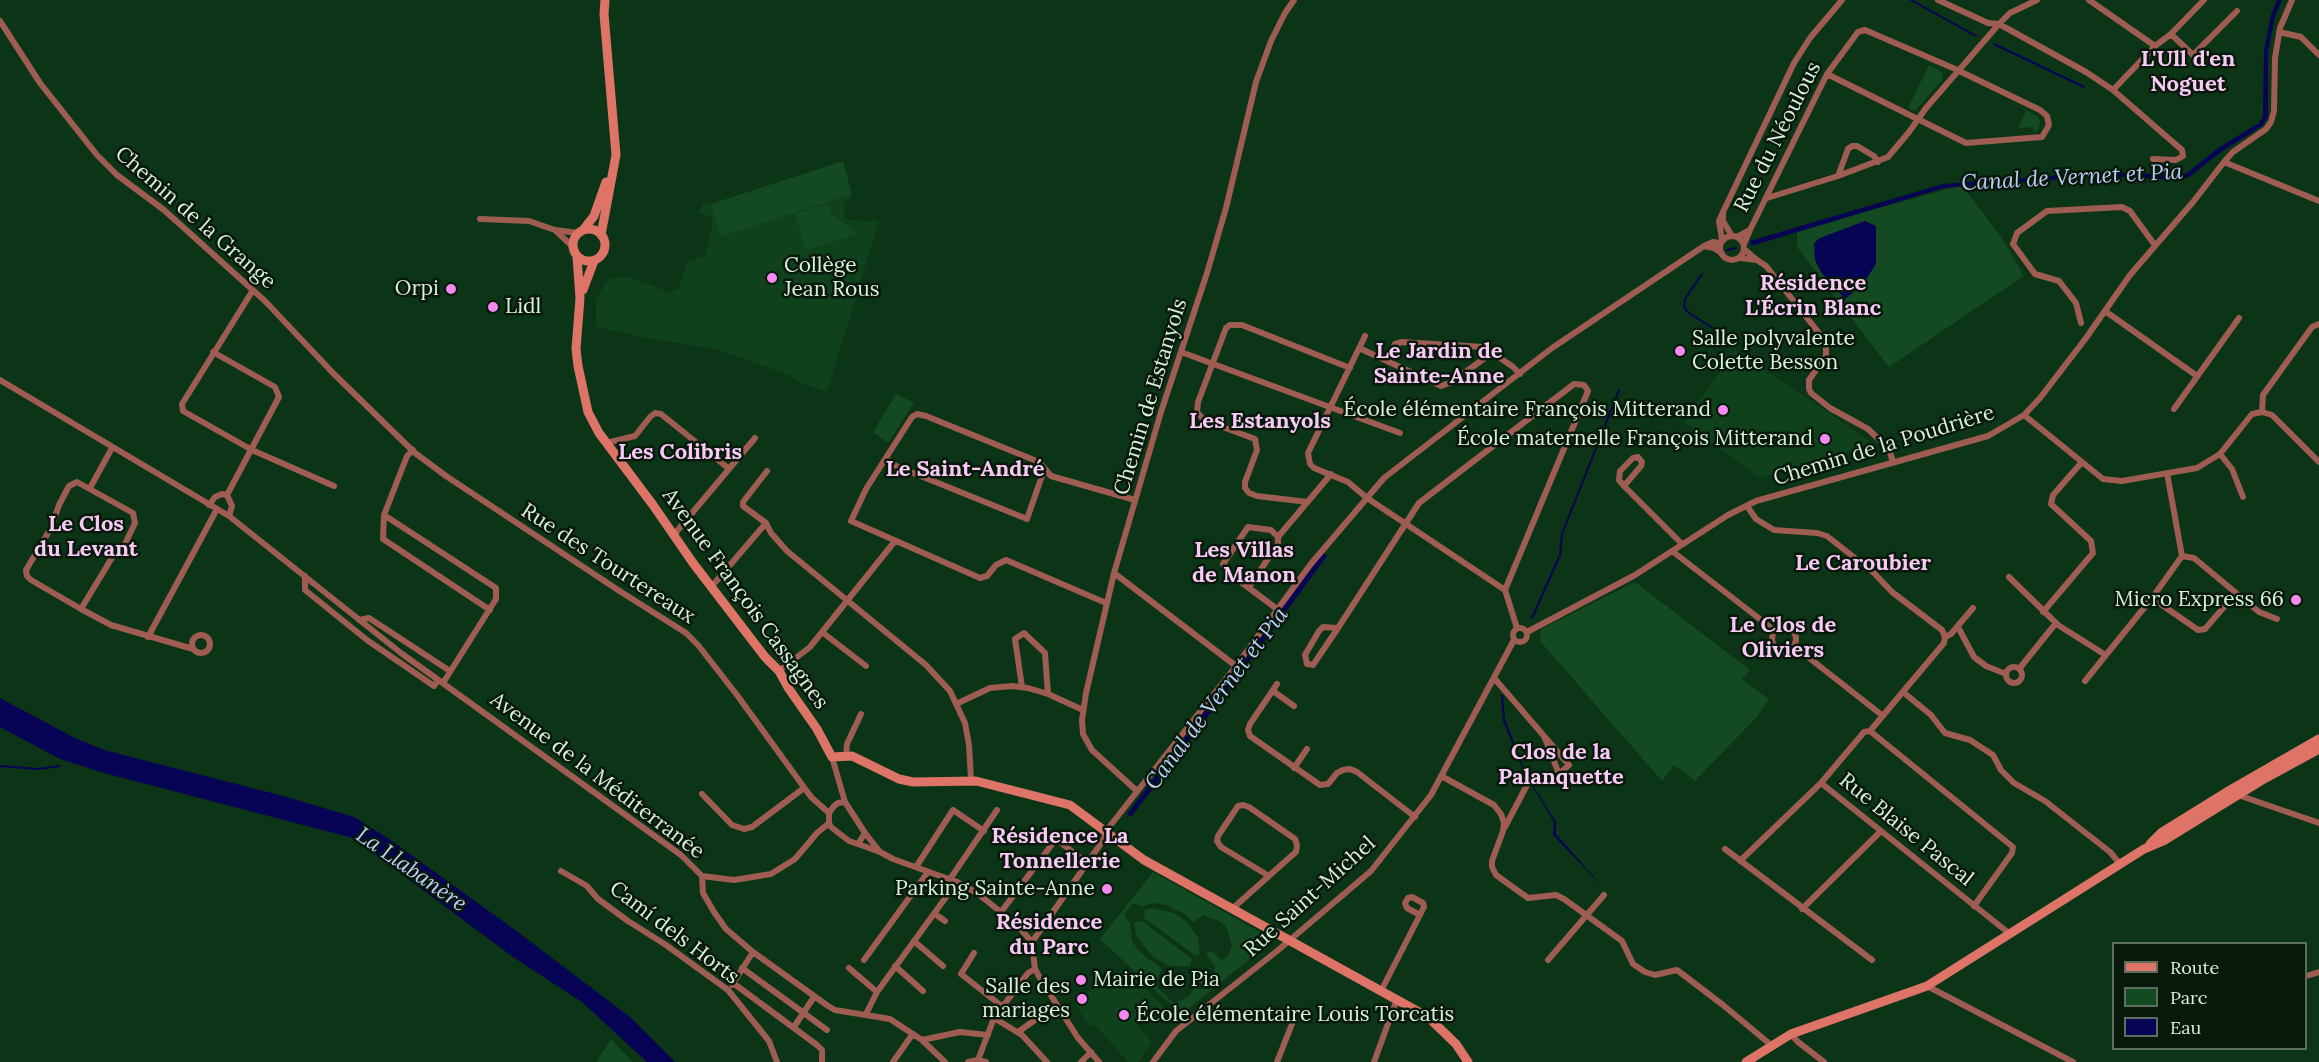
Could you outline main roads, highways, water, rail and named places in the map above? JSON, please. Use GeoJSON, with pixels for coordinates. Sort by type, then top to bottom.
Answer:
{"type":"FeatureCollection","features":[{"type":"Feature","properties":{"kind":"main road"},"geometry":{"type":"LineString","coordinates":[[605,0],[606,39],[615,129],[616,155],[601,235],[605,247],[603,253],[594,261],[582,260],[575,252],[575,237],[594,216],[605,187],[615,129]]}},
{"type":"Feature","properties":{"kind":"main road"},"geometry":{"type":"LineString","coordinates":[[580,232],[593,230],[601,235]]}},
{"type":"Feature","properties":{"kind":"main road","name":"Avenue François Cassagnes"},"geometry":{"type":"LineString","coordinates":[[575,252],[580,298],[577,333],[578,366],[588,412],[606,443],[675,537],[765,657],[779,671],[818,729],[832,758],[852,756],[899,779],[913,782],[971,780],[1062,802],[1079,810],[1144,860],[1428,1017],[1456,1044],[1468,1062]]}},
{"type":"Feature","properties":{"kind":"main road","name":"Avenue François Cassagnes"},"geometry":{"type":"LineString","coordinates":[[580,298],[594,261]]}},
{"type":"Feature","properties":{"kind":"main road"},"geometry":{"type":"LineString","coordinates":[[1746,1062],[1791,1034],[1927,986],[2144,849],[2165,840],[2275,762],[2319,739]]}},
{"type":"Feature","properties":{"kind":"main road"},"geometry":{"type":"LineString","coordinates":[[2234,792],[2319,749]]}},
{"type":"Feature","properties":{"kind":"water","name":"Canal de Vernet et Pia"},"geometry":{"type":"Polygon","coordinates":[[[2277,0],[2282,0],[2275,17],[2268,51],[2268,117],[2262,126],[2221,152],[2189,177],[2178,180],[2105,176],[1944,188],[1751,246],[1750,241],[1943,184],[2105,172],[2178,175],[2187,173],[2218,148],[2259,123],[2263,116],[2264,51],[2271,15],[2277,0]]]}},
{"type":"Feature","properties":{"kind":"water"},"geometry":{"type":"Polygon","coordinates":[[[1865,221],[1876,226],[1876,264],[1865,281],[1845,299],[1821,272],[1815,260],[1814,243],[1820,238],[1865,221]]]}},
{"type":"Feature","properties":{"kind":"water"},"geometry":{"type":"Polygon","coordinates":[[[1323,553],[1327,556],[1131,817],[1127,814],[1323,553]]]}},
{"type":"Feature","properties":{"kind":"water"},"geometry":{"type":"Polygon","coordinates":[[[1501,695],[1503,695],[1505,719],[1526,774],[1556,822],[1556,834],[1603,887],[1553,835],[1554,822],[1525,774],[1503,721],[1501,695]]]}},
{"type":"Feature","properties":{"kind":"water","name":"La Llabanère"},"geometry":{"type":"Polygon","coordinates":[[[0,698],[73,737],[104,750],[287,797],[354,817],[389,839],[511,927],[630,1017],[675,1062],[647,1062],[582,1002],[513,957],[353,838],[104,773],[60,759],[0,727],[0,698]]]}},
{"type":"Feature","properties":{"kind":"waterway"},"geometry":{"type":"LineString","coordinates":[[1911,0],[1976,36]]}},
{"type":"Feature","properties":{"kind":"waterway"},"geometry":{"type":"LineString","coordinates":[[1994,44],[2084,87]]}},
{"type":"Feature","properties":{"kind":"waterway"},"geometry":{"type":"LineString","coordinates":[[1727,250],[1736,248]]}},
{"type":"Feature","properties":{"kind":"waterway"},"geometry":{"type":"LineString","coordinates":[[1702,274],[1685,299],[1684,307],[1689,313],[1719,332]]}},
{"type":"Feature","properties":{"kind":"waterway"},"geometry":{"type":"LineString","coordinates":[[1532,618],[1560,555],[1562,534],[1619,390]]}},
{"type":"Feature","properties":{"kind":"waterway"},"geometry":{"type":"LineString","coordinates":[[0,766],[38,769],[60,766]]}},
{"type":"Feature","properties":{"kind":"place","name":"Collège Jean Rous"},"geometry":{"type":"Point","coordinates":[772,278]}},
{"type":"Feature","properties":{"kind":"place","name":"Orpi"},"geometry":{"type":"Point","coordinates":[451,289]}},
{"type":"Feature","properties":{"kind":"place","name":"Lidl"},"geometry":{"type":"Point","coordinates":[493,307]}},
{"type":"Feature","properties":{"kind":"place","name":"Salle polyvalente Colette Besson"},"geometry":{"type":"Point","coordinates":[1680,351]}},
{"type":"Feature","properties":{"kind":"place","name":"École élémentaire François Mitterand"},"geometry":{"type":"Point","coordinates":[1723,410]}},
{"type":"Feature","properties":{"kind":"place","name":"École maternelle François Mitterand"},"geometry":{"type":"Point","coordinates":[1825,439]}},
{"type":"Feature","properties":{"kind":"place","name":"Micro Express 66"},"geometry":{"type":"Point","coordinates":[2296,600]}},
{"type":"Feature","properties":{"kind":"place","name":"Parking Sainte-Anne"},"geometry":{"type":"Point","coordinates":[1107,889]}},
{"type":"Feature","properties":{"kind":"place","name":"Mairie de Pia"},"geometry":{"type":"Point","coordinates":[1081,980]}},
{"type":"Feature","properties":{"kind":"place","name":"Salle des mariages"},"geometry":{"type":"Point","coordinates":[1082,999]}},
{"type":"Feature","properties":{"kind":"place","name":"École élémentaire Louis Torcatis"},"geometry":{"type":"Point","coordinates":[1124,1015]}},
{"type":"Feature","properties":{"kind":"district","name":"L'Ull d'en Noguet"},"geometry":{"type":"Point","coordinates":[2188,72]}},
{"type":"Feature","properties":{"kind":"district","name":"Résidence L'Écrin Blanc"},"geometry":{"type":"Point","coordinates":[1813,296]}},
{"type":"Feature","properties":{"kind":"district","name":"Le Jardin de Sainte-Anne"},"geometry":{"type":"Point","coordinates":[1439,364]}},
{"type":"Feature","properties":{"kind":"district","name":"Les Estanyols"},"geometry":{"type":"Point","coordinates":[1260,422]}},
{"type":"Feature","properties":{"kind":"district","name":"Les Colibris"},"geometry":{"type":"Point","coordinates":[680,453]}},
{"type":"Feature","properties":{"kind":"district","name":"Le Saint-André"},"geometry":{"type":"Point","coordinates":[965,470]}},
{"type":"Feature","properties":{"kind":"district","name":"Le Clos du Levant"},"geometry":{"type":"Point","coordinates":[86,538]}},
{"type":"Feature","properties":{"kind":"district","name":"Les Villas de Manon"},"geometry":{"type":"Point","coordinates":[1244,564]}},
{"type":"Feature","properties":{"kind":"district","name":"Le Caroubier"},"geometry":{"type":"Point","coordinates":[1863,564]}},
{"type":"Feature","properties":{"kind":"district","name":"Le Clos de Oliviers"},"geometry":{"type":"Point","coordinates":[1783,638]}},
{"type":"Feature","properties":{"kind":"district","name":"Clos de la Palanquette"},"geometry":{"type":"Point","coordinates":[1561,766]}},
{"type":"Feature","properties":{"kind":"district","name":"Résidence La Tonnellerie"},"geometry":{"type":"Point","coordinates":[1060,850]}},
{"type":"Feature","properties":{"kind":"district","name":"Résidence du Parc"},"geometry":{"type":"Point","coordinates":[1049,936]}}]}
